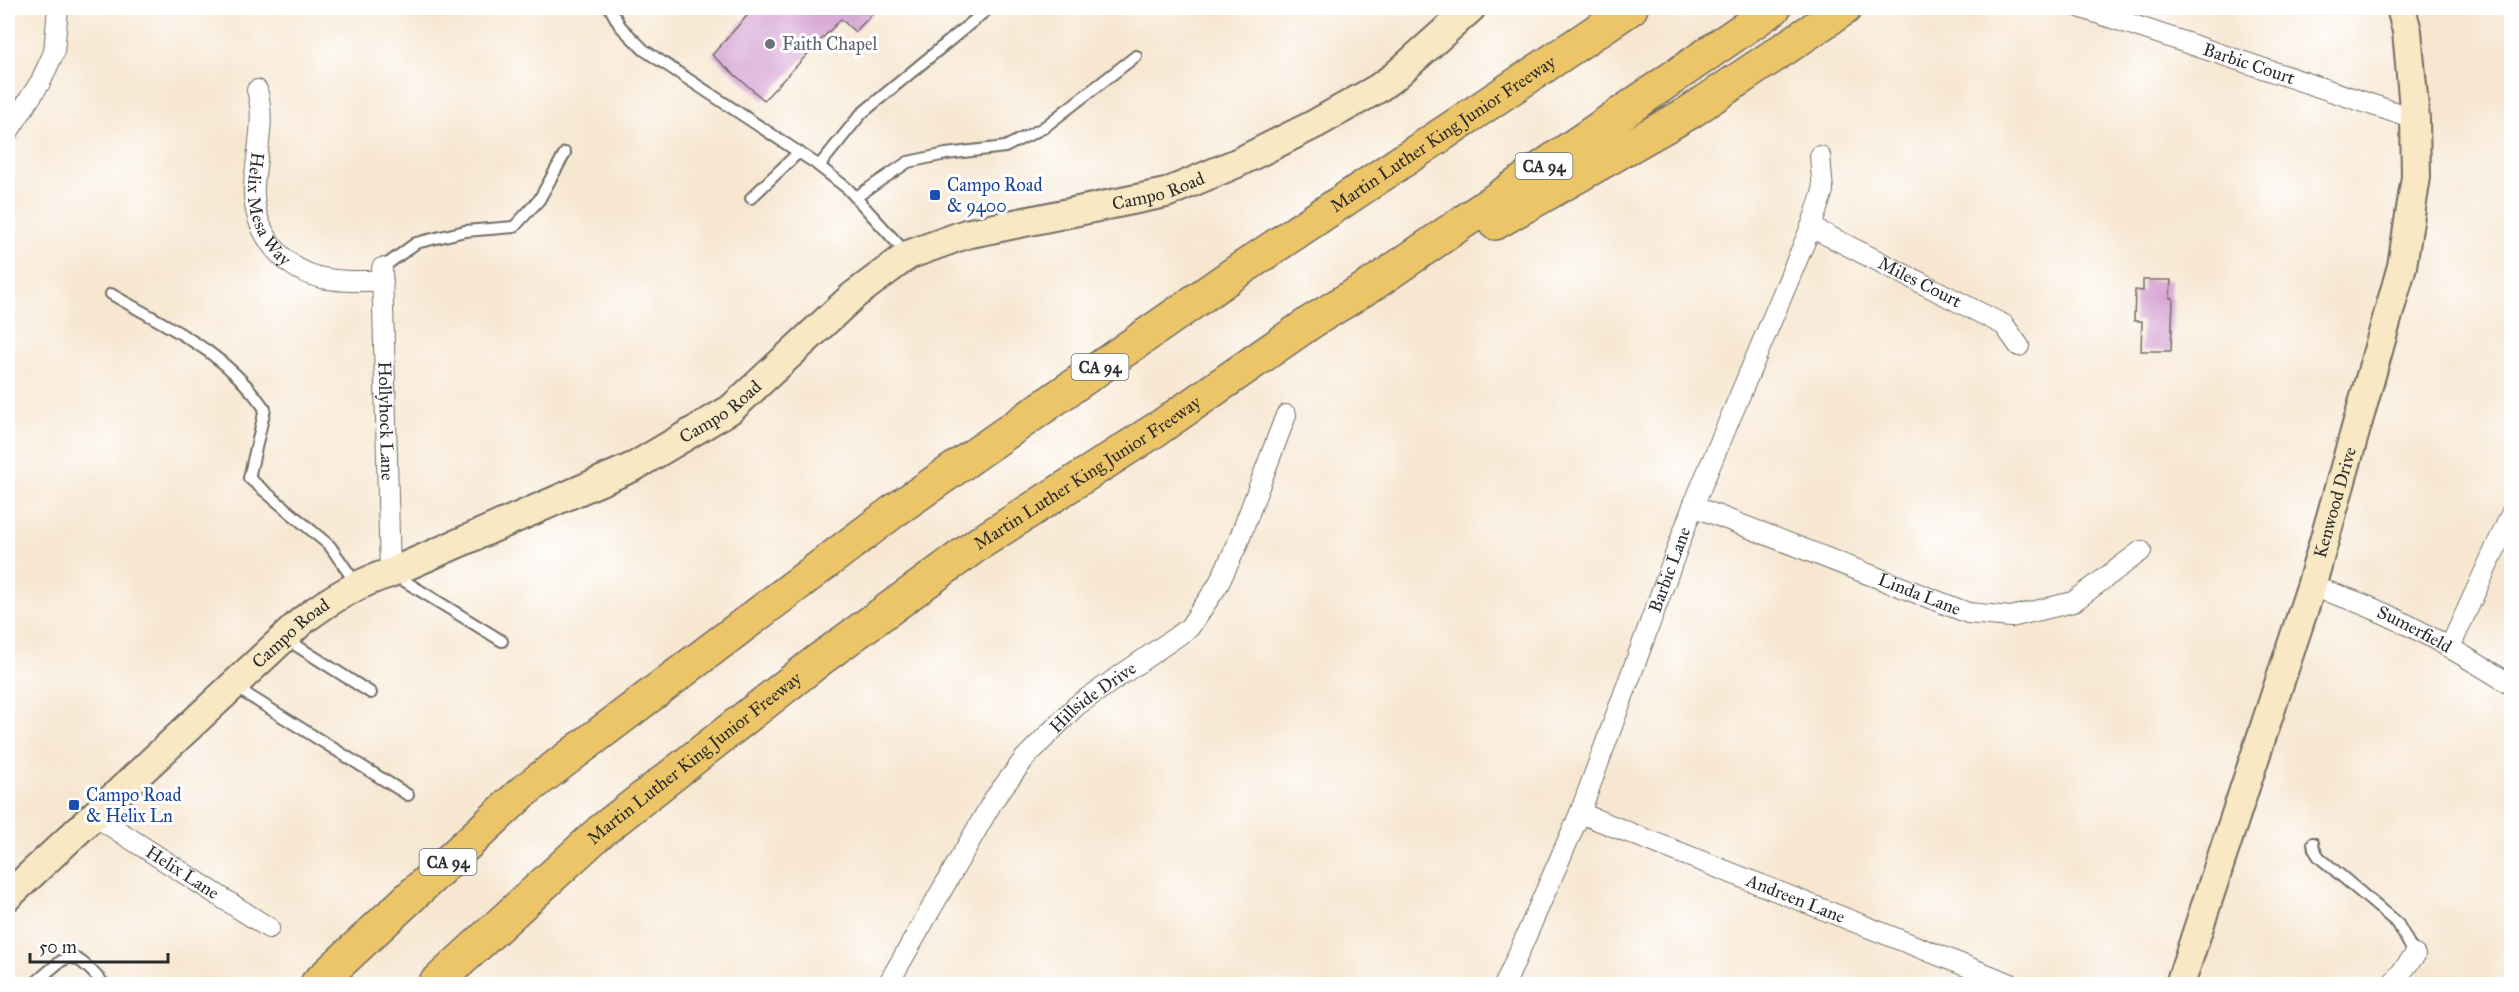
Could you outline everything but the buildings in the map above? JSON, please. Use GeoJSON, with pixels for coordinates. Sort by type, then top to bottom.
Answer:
{"type":"FeatureCollection","features":[{"type":"Feature","properties":{"kind":"highway","name":"Martin Luther King Junior Freeway"},"geometry":{"type":"LineString","coordinates":[[317,984],[524,791],[884,518],[1238,271],[1631,8]]}},
{"type":"Feature","properties":{"kind":"highway","name":"Martin Luther King Junior Freeway"},"geometry":{"type":"LineString","coordinates":[[435,984],[601,831],[819,660],[978,544],[1160,427],[1311,322],[1376,282],[1774,8]]}},
{"type":"Feature","properties":{"kind":"highway"},"geometry":{"type":"LineString","coordinates":[[1311,322],[1423,264],[1690,112],[1845,8]]}},
{"type":"Feature","properties":{"kind":"main road","name":"Campo Road"},"geometry":{"type":"LineString","coordinates":[[8,896],[284,638],[333,598],[635,466],[731,409],[853,296],[908,255],[966,234],[1166,193],[1237,163],[1315,124],[1377,89],[1472,8]]}},
{"type":"Feature","properties":{"kind":"main road","name":"Kenwood Drive"},"geometry":{"type":"LineString","coordinates":[[2180,984],[2311,587],[2402,266],[2416,177],[2415,119],[2407,31],[2401,8]]}},
{"type":"Feature","properties":{"kind":"street"},"geometry":{"type":"LineString","coordinates":[[8,132],[41,81],[54,52],[58,8]]}},
{"type":"Feature","properties":{"kind":"street","name":"Barbic Court"},"geometry":{"type":"LineString","coordinates":[[2082,8],[2415,119]]}},
{"type":"Feature","properties":{"kind":"street","name":"Helix Mesa Way"},"geometry":{"type":"LineString","coordinates":[[257,90],[261,106],[254,188],[256,214],[269,242],[291,264],[312,275],[341,281],[382,275]]}},
{"type":"Feature","properties":{"kind":"street","name":"Barbic Lane"},"geometry":{"type":"LineString","coordinates":[[1505,984],[1580,813],[1694,506],[1811,227],[1823,191],[1820,156]]}},
{"type":"Feature","properties":{"kind":"street","name":"Miles Court"},"geometry":{"type":"LineString","coordinates":[[1811,227],[2004,325],[2019,346]]}},
{"type":"Feature","properties":{"kind":"street","name":"Hollyhock Lane"},"geometry":{"type":"LineString","coordinates":[[382,275],[390,573]]}},
{"type":"Feature","properties":{"kind":"street","name":"Hillside Drive"},"geometry":{"type":"LineString","coordinates":[[888,984],[994,799],[1025,758],[1076,706],[1189,628],[1218,585],[1237,545],[1286,415]]}},
{"type":"Feature","properties":{"kind":"street","name":"Linda Lane"},"geometry":{"type":"LineString","coordinates":[[1694,506],[1968,613],[2011,617],[2073,602],[2141,551]]}},
{"type":"Feature","properties":{"kind":"street"},"geometry":{"type":"LineString","coordinates":[[2450,647],[2511,512]]}},
{"type":"Feature","properties":{"kind":"street","name":"Sumerfield"},"geometry":{"type":"LineString","coordinates":[[2311,587],[2343,596],[2401,621],[2450,647],[2511,685]]}},
{"type":"Feature","properties":{"kind":"street","name":"Andreen Lane"},"geometry":{"type":"LineString","coordinates":[[1580,813],[2011,984]]}},
{"type":"Feature","properties":{"kind":"street","name":"Helix Lane"},"geometry":{"type":"LineString","coordinates":[[94,816],[269,928]]}},
{"type":"Feature","properties":{"kind":"street"},"geometry":{"type":"LineString","coordinates":[[2392,984],[2415,955]]}},
{"type":"Feature","properties":{"kind":"lane"},"geometry":{"type":"LineString","coordinates":[[610,8],[620,26],[644,50],[819,166],[856,197],[908,255]]}},
{"type":"Feature","properties":{"kind":"lane"},"geometry":{"type":"LineString","coordinates":[[819,166],[861,114],[989,8]]}},
{"type":"Feature","properties":{"kind":"lane"},"geometry":{"type":"LineString","coordinates":[[856,197],[908,162],[946,154],[1005,147],[1034,133],[1136,56]]}},
{"type":"Feature","properties":{"kind":"lane"},"geometry":{"type":"LineString","coordinates":[[752,198],[799,152]]}},
{"type":"Feature","properties":{"kind":"lane"},"geometry":{"type":"LineString","coordinates":[[382,275],[416,243],[465,231],[514,227],[539,200],[565,153]]}},
{"type":"Feature","properties":{"kind":"lane"},"geometry":{"type":"LineString","coordinates":[[111,294],[210,351],[250,388],[265,409],[249,478],[330,546],[357,586]]}},
{"type":"Feature","properties":{"kind":"lane"},"geometry":{"type":"LineString","coordinates":[[390,573],[502,641]]}},
{"type":"Feature","properties":{"kind":"lane"},"geometry":{"type":"LineString","coordinates":[[284,638],[371,693]]}},
{"type":"Feature","properties":{"kind":"lane"},"geometry":{"type":"LineString","coordinates":[[233,685],[408,795]]}},
{"type":"Feature","properties":{"kind":"lane"},"geometry":{"type":"LineString","coordinates":[[2313,843],[2319,857],[2398,924],[2415,955]]}},
{"type":"Feature","properties":{"kind":"lane"},"geometry":{"type":"LineString","coordinates":[[34,984],[64,958],[74,957],[82,960],[104,984]]}},
{"type":"Feature","properties":{"kind":"place","name":"Faith Chapel"},"geometry":{"type":"Point","coordinates":[770,44]}},
{"type":"Feature","properties":{"kind":"place","name":"Campo Road & 9400"},"geometry":{"type":"Point","coordinates":[935,195]}},
{"type":"Feature","properties":{"kind":"place","name":"Campo Road & Helix Ln"},"geometry":{"type":"Point","coordinates":[74,805]}}]}
